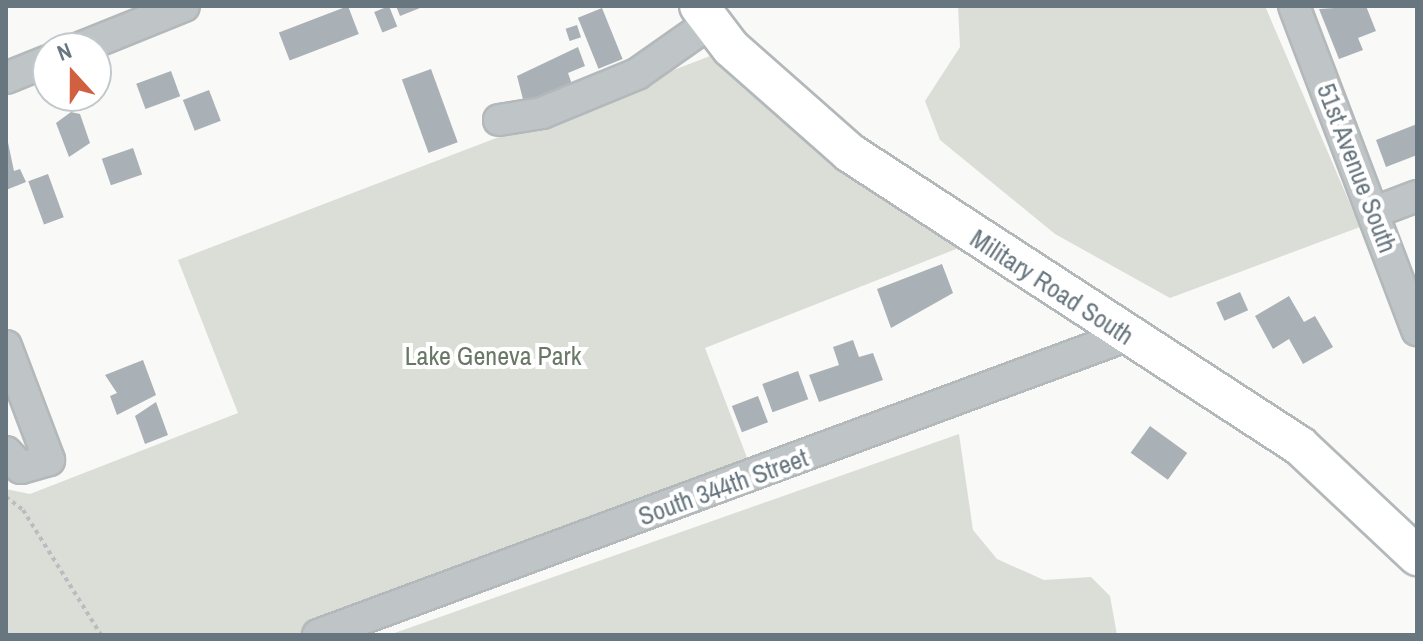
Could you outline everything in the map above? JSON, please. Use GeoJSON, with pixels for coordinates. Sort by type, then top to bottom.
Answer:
{"type":"FeatureCollection","features":[{"type":"Feature","properties":{"kind":"main road","name":"Military Road South"},"geometry":{"type":"LineString","coordinates":[[705,14],[768,84],[850,153],[1126,336],[1300,446],[1417,556]]}},
{"type":"Feature","properties":{"kind":"street"},"geometry":{"type":"LineString","coordinates":[[112,35],[184,6]]}},
{"type":"Feature","properties":{"kind":"street","name":"51st Avenue South"},"geometry":{"type":"LineString","coordinates":[[1294,6],[1375,212],[1417,330]]}},
{"type":"Feature","properties":{"kind":"street"},"geometry":{"type":"LineString","coordinates":[[499,120],[542,113],[637,74],[705,14]]}},
{"type":"Feature","properties":{"kind":"street"},"geometry":{"type":"LineString","coordinates":[[6,78],[32,67]]}},
{"type":"Feature","properties":{"kind":"street"},"geometry":{"type":"LineString","coordinates":[[1375,212],[1417,196]]}},
{"type":"Feature","properties":{"kind":"street","name":"South 344th Street"},"geometry":{"type":"LineString","coordinates":[[318,635],[1126,336]]}},
{"type":"Feature","properties":{"kind":"street"},"geometry":{"type":"LineString","coordinates":[[6,346],[49,460],[21,468],[6,452]]}},
{"type":"Feature","properties":{"kind":"street"},"geometry":{"type":"LineString","coordinates":[[6,441],[31,411]]}},
{"type":"Feature","properties":{"kind":"path"},"geometry":{"type":"LineString","coordinates":[[6,497],[23,510],[101,635]]}},
{"type":"Feature","properties":{"kind":"green space"},"geometry":{"type":"Polygon","coordinates":[[[958,6],[1265,6],[1360,227],[1170,298],[1055,234],[940,140],[925,101],[960,47],[958,6]]]}},
{"type":"Feature","properties":{"kind":"green space","name":"Lake Geneva Park"},"geometry":{"type":"Polygon","coordinates":[[[731,48],[979,240],[705,348],[754,476],[318,635],[6,635],[6,489],[30,494],[238,413],[178,260],[731,48]]]}},
{"type":"Feature","properties":{"kind":"green space"},"geometry":{"type":"Polygon","coordinates":[[[959,434],[973,530],[997,559],[1044,580],[1091,577],[1110,596],[1117,635],[389,635],[959,434]]]}},
{"type":"Feature","properties":{"kind":"building"},"geometry":{"type":"Polygon","coordinates":[[[348,6],[359,34],[290,61],[279,33],[348,6]]]}},
{"type":"Feature","properties":{"kind":"building"},"geometry":{"type":"Polygon","coordinates":[[[389,6],[397,26],[382,32],[374,12],[389,6]]]}},
{"type":"Feature","properties":{"kind":"building"},"geometry":{"type":"Polygon","coordinates":[[[396,6],[425,6],[400,16],[396,6]]]}},
{"type":"Feature","properties":{"kind":"building"},"geometry":{"type":"Polygon","coordinates":[[[1366,6],[1376,31],[1358,38],[1363,50],[1339,59],[1319,9],[1366,6]]]}},
{"type":"Feature","properties":{"kind":"building"},"geometry":{"type":"Polygon","coordinates":[[[602,8],[623,59],[598,69],[578,18],[602,8]]]}},
{"type":"Feature","properties":{"kind":"building"},"geometry":{"type":"Polygon","coordinates":[[[577,25],[581,37],[570,41],[566,29],[577,25]]]}},
{"type":"Feature","properties":{"kind":"building"},"geometry":{"type":"Polygon","coordinates":[[[578,47],[585,66],[568,73],[575,93],[526,111],[517,76],[578,47]]]}},
{"type":"Feature","properties":{"kind":"building"},"geometry":{"type":"Polygon","coordinates":[[[431,69],[458,142],[429,153],[402,80],[431,69]]]}},
{"type":"Feature","properties":{"kind":"building"},"geometry":{"type":"Polygon","coordinates":[[[171,71],[180,96],[145,109],[136,84],[171,71]]]}},
{"type":"Feature","properties":{"kind":"building"},"geometry":{"type":"Polygon","coordinates":[[[209,90],[221,121],[195,131],[183,100],[209,90]]]}},
{"type":"Feature","properties":{"kind":"building"},"geometry":{"type":"Polygon","coordinates":[[[71,112],[80,114],[90,143],[69,157],[56,123],[71,112]]]}},
{"type":"Feature","properties":{"kind":"building"},"geometry":{"type":"Polygon","coordinates":[[[1417,124],[1417,155],[1386,167],[1376,140],[1417,124]]]}},
{"type":"Feature","properties":{"kind":"building"},"geometry":{"type":"Polygon","coordinates":[[[6,133],[14,171],[20,169],[26,182],[6,190],[6,133]]]}},
{"type":"Feature","properties":{"kind":"building"},"geometry":{"type":"Polygon","coordinates":[[[133,148],[142,174],[111,185],[102,159],[133,148]]]}},
{"type":"Feature","properties":{"kind":"building"},"geometry":{"type":"Polygon","coordinates":[[[48,174],[64,217],[44,224],[28,181],[48,174]]]}},
{"type":"Feature","properties":{"kind":"building"},"geometry":{"type":"Polygon","coordinates":[[[942,264],[953,293],[891,328],[877,289],[942,264]]]}},
{"type":"Feature","properties":{"kind":"building"},"geometry":{"type":"Polygon","coordinates":[[[1240,292],[1248,310],[1224,321],[1216,303],[1240,292]]]}},
{"type":"Feature","properties":{"kind":"building"},"geometry":{"type":"Polygon","coordinates":[[[1289,296],[1304,322],[1315,316],[1333,347],[1303,364],[1289,339],[1273,349],[1255,316],[1289,296]]]}},
{"type":"Feature","properties":{"kind":"building"},"geometry":{"type":"Polygon","coordinates":[[[853,340],[859,357],[873,353],[883,380],[819,402],[809,375],[839,365],[833,347],[853,340]]]}},
{"type":"Feature","properties":{"kind":"building"},"geometry":{"type":"Polygon","coordinates":[[[143,360],[156,395],[117,415],[110,396],[117,393],[105,375],[143,360]]]}},
{"type":"Feature","properties":{"kind":"building"},"geometry":{"type":"Polygon","coordinates":[[[798,371],[808,399],[773,412],[762,384],[798,371]]]}},
{"type":"Feature","properties":{"kind":"building"},"geometry":{"type":"Polygon","coordinates":[[[758,396],[768,422],[742,432],[732,406],[758,396]]]}},
{"type":"Feature","properties":{"kind":"building"},"geometry":{"type":"Polygon","coordinates":[[[156,402],[168,435],[145,444],[135,416],[156,402]]]}},
{"type":"Feature","properties":{"kind":"building"},"geometry":{"type":"Polygon","coordinates":[[[1150,426],[1187,453],[1168,480],[1131,453],[1150,426]]]}}]}
